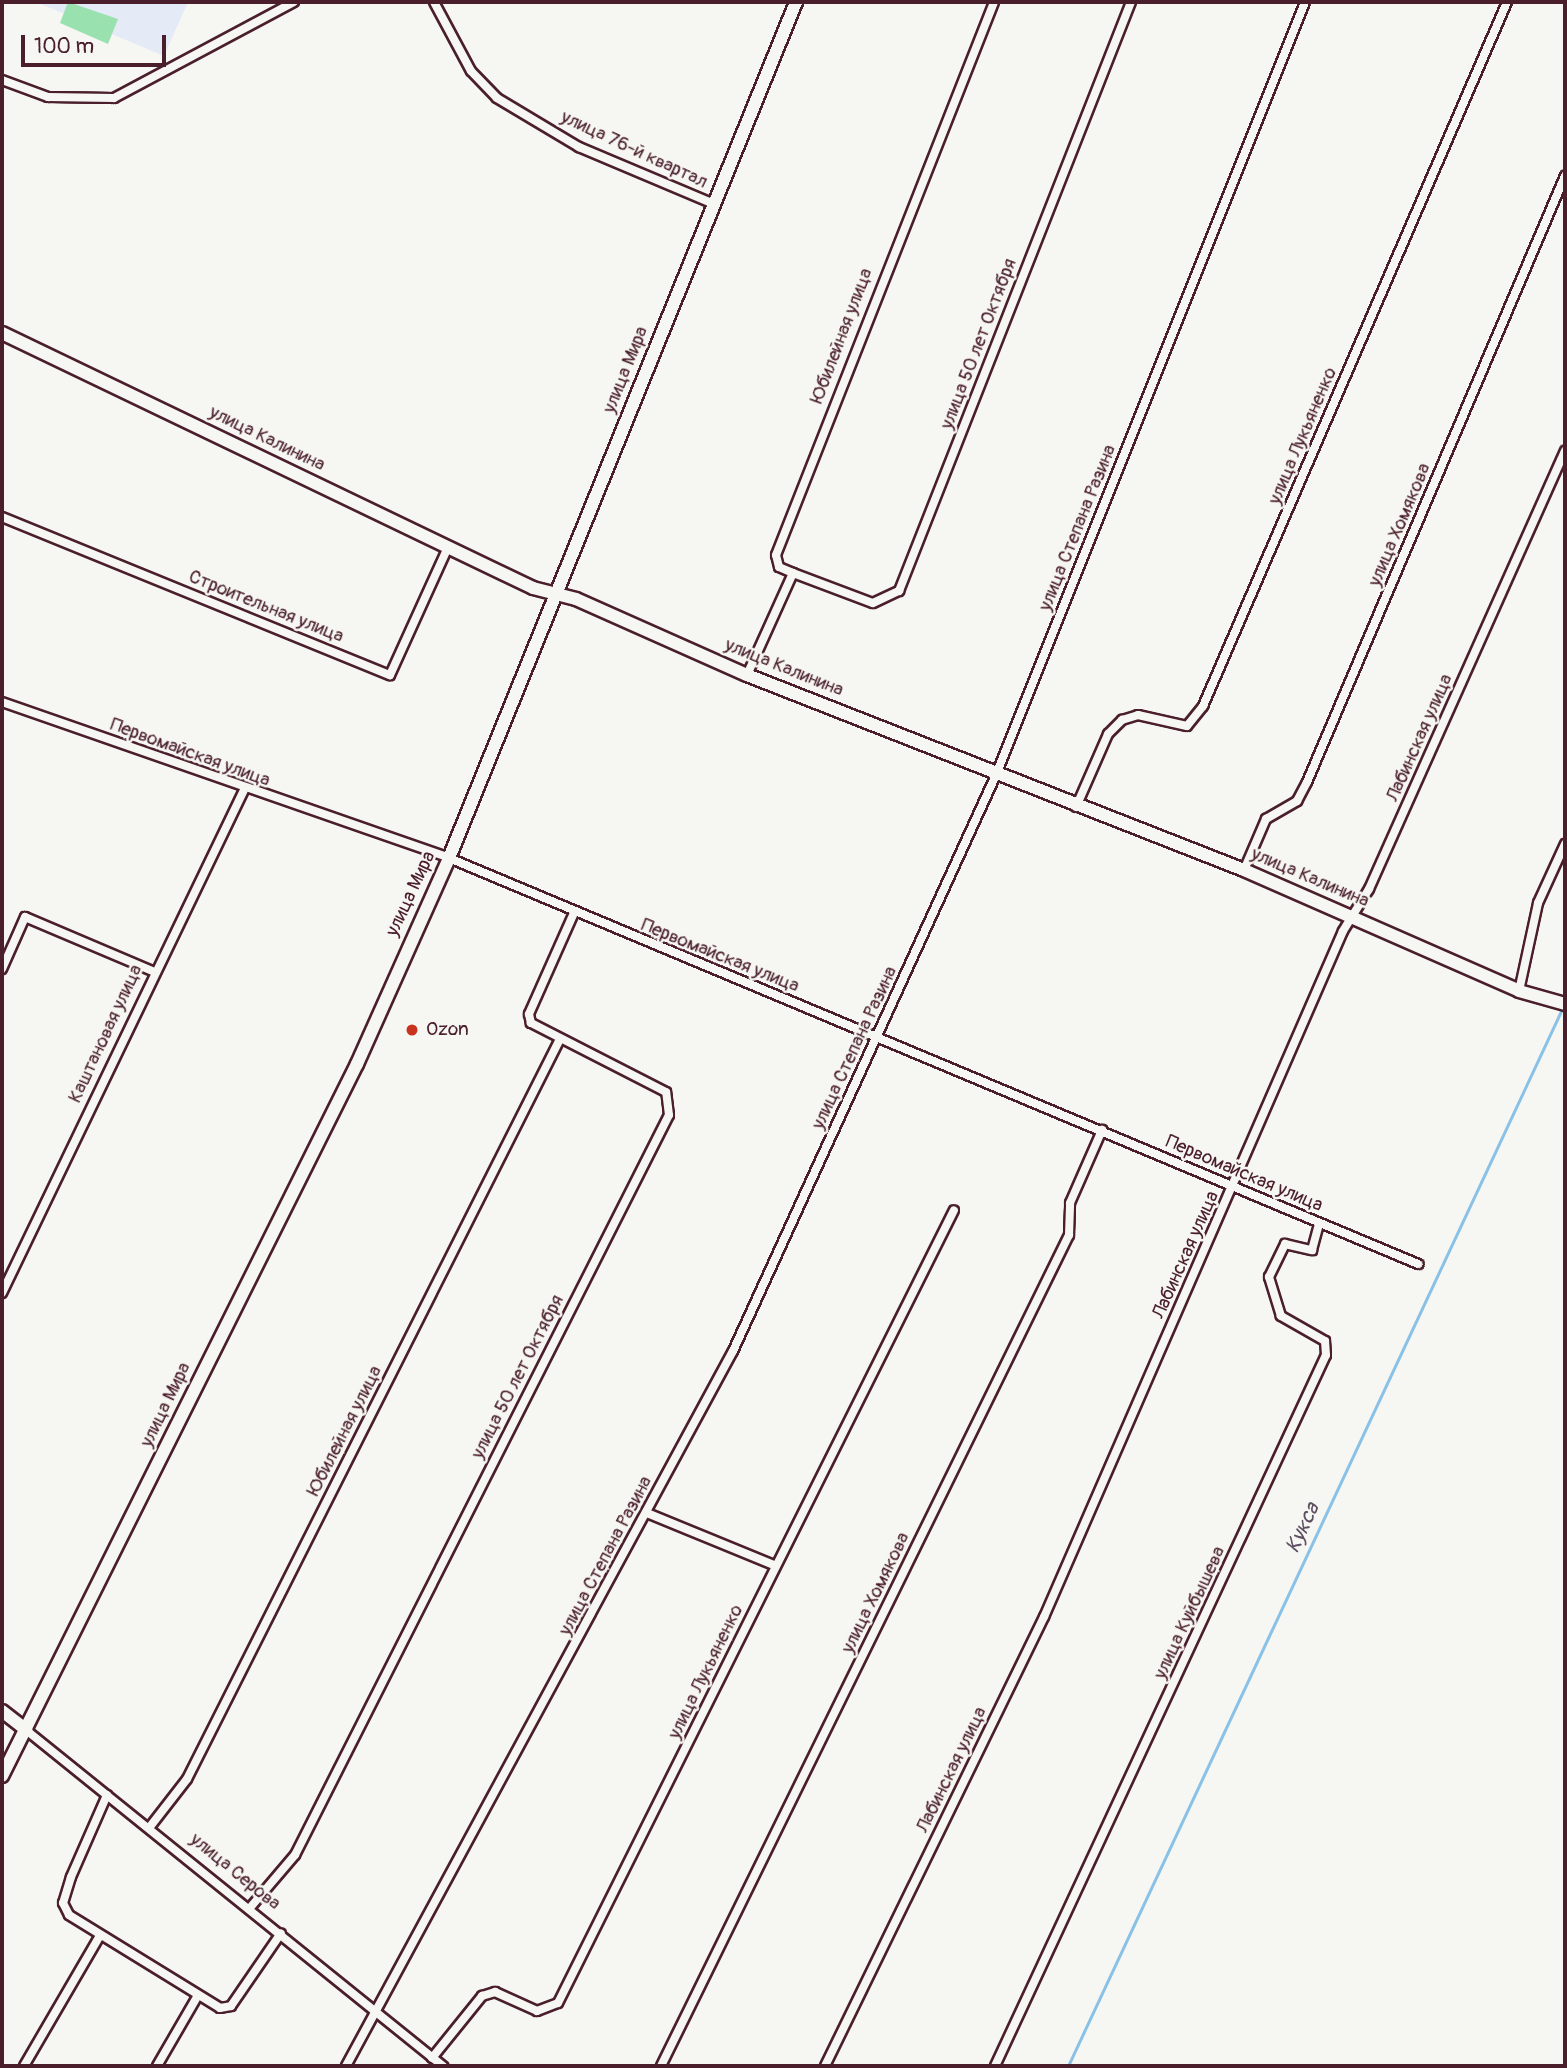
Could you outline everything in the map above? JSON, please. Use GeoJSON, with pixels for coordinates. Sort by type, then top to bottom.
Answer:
{"type":"FeatureCollection","features":[{"type":"Feature","properties":{"kind":"main road","name":"улица Мира"},"geometry":{"type":"LineString","coordinates":[[2,1776],[357,1064],[449,858],[796,2]]}},
{"type":"Feature","properties":{"kind":"main road","name":"улица Калинина"},"geometry":{"type":"LineString","coordinates":[[2,333],[448,547],[556,594],[747,675],[996,775],[1244,870],[1352,915],[1519,991],[1550,997],[1565,1004]]}},
{"type":"Feature","properties":{"kind":"main road","name":"улица Серова"},"geometry":{"type":"LineString","coordinates":[[2,1711],[26,1730]]}},
{"type":"Feature","properties":{"kind":"street"},"geometry":{"type":"LineString","coordinates":[[2,80],[48,96],[114,99],[294,2]]}},
{"type":"Feature","properties":{"kind":"street","name":"улица 76-й квартал"},"geometry":{"type":"LineString","coordinates":[[434,2],[471,71],[497,98],[579,147],[714,204]]}},
{"type":"Feature","properties":{"kind":"street","name":"Юбилейная улица"},"geometry":{"type":"LineString","coordinates":[[793,573],[779,567],[776,555],[994,2]]}},
{"type":"Feature","properties":{"kind":"street","name":"улица 50 лет Октября"},"geometry":{"type":"LineString","coordinates":[[793,573],[873,603],[899,591],[1131,2]]}},
{"type":"Feature","properties":{"kind":"street","name":"улица Степана Разина"},"geometry":{"type":"LineString","coordinates":[[346,2066],[733,1351],[996,775],[1305,2]]}},
{"type":"Feature","properties":{"kind":"street","name":"улица Лукьяненко"},"geometry":{"type":"LineString","coordinates":[[1076,807],[1108,734],[1122,720],[1138,715],[1187,726],[1203,706],[1507,2]]}},
{"type":"Feature","properties":{"kind":"street","name":"улица Хомякова"},"geometry":{"type":"LineString","coordinates":[[1244,870],[1266,819],[1297,800],[1307,782],[1565,176]]}},
{"type":"Feature","properties":{"kind":"street","name":"Лабинская улица"},"geometry":{"type":"LineString","coordinates":[[825,2066],[1044,1618],[1352,915],[1369,889],[1565,451]]}},
{"type":"Feature","properties":{"kind":"street","name":"Строительная улица"},"geometry":{"type":"LineString","coordinates":[[2,517],[390,675],[448,547]]}},
{"type":"Feature","properties":{"kind":"street"},"geometry":{"type":"LineString","coordinates":[[747,675],[793,573]]}},
{"type":"Feature","properties":{"kind":"street","name":"Первомайская улица"},"geometry":{"type":"LineString","coordinates":[[2,702],[244,790],[449,858],[574,913],[1102,1130],[1418,1264]]}},
{"type":"Feature","properties":{"kind":"street","name":"Каштановая улица"},"geometry":{"type":"LineString","coordinates":[[2,1293],[152,971],[244,790]]}},
{"type":"Feature","properties":{"kind":"street"},"geometry":{"type":"LineString","coordinates":[[1519,991],[1538,904],[1565,844]]}},
{"type":"Feature","properties":{"kind":"street","name":"улица 50 лет Октября"},"geometry":{"type":"LineString","coordinates":[[249,1909],[295,1855],[669,1115],[666,1092],[559,1041],[531,1023],[529,1014],[574,913]]}},
{"type":"Feature","properties":{"kind":"street"},"geometry":{"type":"LineString","coordinates":[[2,970],[25,917],[152,971]]}},
{"type":"Feature","properties":{"kind":"street","name":"Юбилейная улица"},"geometry":{"type":"LineString","coordinates":[[149,1828],[192,1768],[559,1041]]}},
{"type":"Feature","properties":{"kind":"street","name":"улица Хомякова"},"geometry":{"type":"LineString","coordinates":[[662,2066],[1069,1235],[1070,1203],[1102,1130]]}},
{"type":"Feature","properties":{"kind":"street","name":"улица Лукьяненко"},"geometry":{"type":"LineString","coordinates":[[432,2058],[482,1996],[495,1992],[537,2011],[558,2003],[954,1210]]}},
{"type":"Feature","properties":{"kind":"street","name":"улица Куйбышева"},"geometry":{"type":"LineString","coordinates":[[995,2066],[1326,1355],[1325,1341],[1281,1316],[1269,1277],[1285,1244],[1312,1250],[1319,1224]]}},
{"type":"Feature","properties":{"kind":"street"},"geometry":{"type":"LineString","coordinates":[[647,1513],[776,1566]]}},
{"type":"Feature","properties":{"kind":"street","name":"улица Серова"},"geometry":{"type":"LineString","coordinates":[[26,1730],[281,1933],[375,2014],[443,2066]]}},
{"type":"Feature","properties":{"kind":"street"},"geometry":{"type":"LineString","coordinates":[[107,1795],[63,1903],[99,1937],[197,1997],[220,2008],[231,2006],[281,1933]]}},
{"type":"Feature","properties":{"kind":"street"},"geometry":{"type":"LineString","coordinates":[[24,2066],[99,1937]]}},
{"type":"Feature","properties":{"kind":"street"},"geometry":{"type":"LineString","coordinates":[[157,2066],[197,1997]]}},
{"type":"Feature","properties":{"kind":"shaded area"},"geometry":{"type":"Polygon","coordinates":[[[36,2],[188,2],[164,56],[36,2]]]}},
{"type":"Feature","properties":{"kind":"green space"},"geometry":{"type":"Polygon","coordinates":[[[68,2],[118,19],[108,44],[60,23],[68,2]]]}},
{"type":"Feature","properties":{"kind":"waterway","name":"Кукса"},"geometry":{"type":"LineString","coordinates":[[1068,2066],[1563,1007]]}},
{"type":"Feature","properties":{"kind":"place","name":"Ozon"},"geometry":{"type":"Point","coordinates":[412,1030]}}]}
